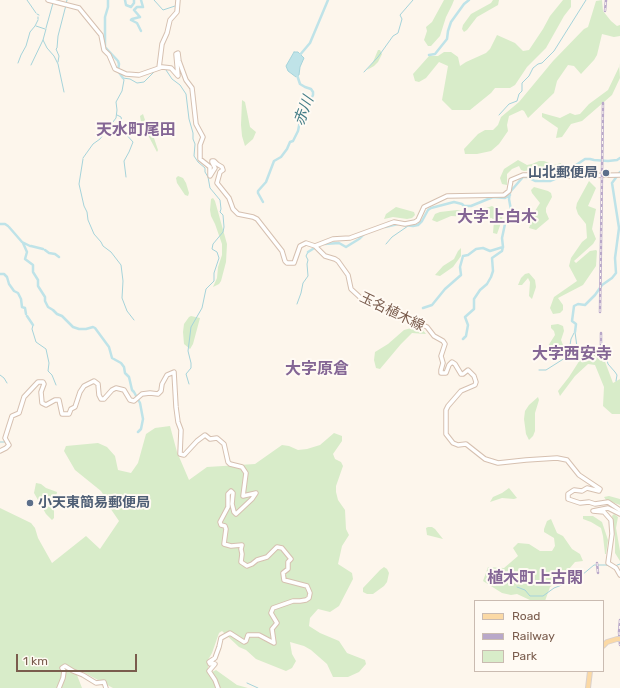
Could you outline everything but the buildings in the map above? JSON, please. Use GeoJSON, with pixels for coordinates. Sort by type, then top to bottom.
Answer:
{"type":"FeatureCollection","features":[{"type":"Feature","properties":{"kind":"main road"},"geometry":{"type":"LineString","coordinates":[[48,0],[79,8],[101,35],[104,50],[110,56],[115,69],[128,75],[147,73],[159,68],[170,68],[176,76],[178,75],[176,54],[178,53],[179,61],[186,80],[192,88],[196,124],[203,137],[200,145],[200,159],[209,167],[210,176],[214,168],[212,161],[214,160],[222,167],[223,170],[220,172],[218,183],[229,198],[233,209],[238,214],[257,219],[282,251],[285,260],[288,263],[294,263],[300,246],[306,243],[316,247],[330,239],[350,238],[394,222],[406,224],[416,222],[424,206],[447,196],[502,196],[508,191],[510,182],[514,178],[523,175],[533,175],[543,171],[563,176],[617,175]]}},
{"type":"Feature","properties":{"kind":"main road"},"geometry":{"type":"LineString","coordinates":[[159,68],[162,44],[167,34],[170,20],[177,12],[178,0]]}},
{"type":"Feature","properties":{"kind":"main road","name":"玉名植木線"},"geometry":{"type":"LineString","coordinates":[[316,247],[325,256],[335,258],[338,261],[348,276],[351,290],[363,300],[384,307],[427,328],[434,336],[444,341],[445,344],[441,356],[444,363],[441,373],[443,374],[446,372],[452,362],[456,364],[461,374],[468,370],[474,376],[476,382],[475,385],[461,391],[446,410],[446,434],[454,443],[458,445],[465,444],[484,458],[498,463],[557,458],[567,460],[579,475],[600,489],[599,491],[587,488],[582,491],[570,491],[567,496],[568,499],[580,503],[589,502],[595,504],[608,502],[620,510]]}},
{"type":"Feature","properties":{"kind":"main road"},"geometry":{"type":"LineString","coordinates":[[0,450],[9,445],[5,438],[12,416],[20,412],[24,397],[38,382],[43,382],[44,384],[41,392],[42,403],[46,405],[55,400],[59,400],[62,414],[70,414],[71,409],[75,407],[80,392],[84,386],[94,381],[98,384],[101,399],[104,399],[112,390],[116,388],[124,390],[132,401],[142,394],[158,394],[161,391],[162,384],[167,375],[174,372],[176,408],[178,424],[181,430],[180,454],[184,455],[197,440],[205,435],[210,439],[217,438],[224,444],[228,462],[230,464],[242,467],[246,472],[243,496],[256,493],[252,499],[236,514],[232,504],[232,492],[228,494],[228,506],[220,522],[226,529],[224,544],[231,546],[242,545],[241,562],[247,566],[257,560],[267,557],[275,549],[280,547],[291,559],[288,562],[288,569],[283,573],[284,580],[286,582],[291,581],[298,585],[304,585],[309,588],[310,594],[308,598],[303,601],[295,601],[274,607],[271,613],[277,623],[272,629],[274,643],[259,635],[248,635],[246,641],[244,642],[230,633],[221,638],[215,658],[209,662],[210,664],[214,664],[209,671],[216,680],[218,688]]}},
{"type":"Feature","properties":{"kind":"main road"},"geometry":{"type":"LineString","coordinates":[[620,514],[608,508],[593,511],[604,512],[611,520],[612,534],[608,563],[616,568],[620,575]]}},
{"type":"Feature","properties":{"kind":"main road"},"geometry":{"type":"LineString","coordinates":[[604,645],[607,642],[618,639]]}},
{"type":"Feature","properties":{"kind":"main road"},"geometry":{"type":"LineString","coordinates":[[59,688],[64,671],[63,667],[65,666],[96,683],[104,682],[106,688]]}},
{"type":"Feature","properties":{"kind":"main road"},"geometry":{"type":"LineString","coordinates":[[588,688],[590,672]]}},
{"type":"Feature","properties":{"kind":"green space"},"geometry":{"type":"Polygon","coordinates":[[[444,0],[454,0],[446,17],[440,36],[431,46],[428,46],[424,40],[427,31],[426,27],[432,22],[444,0]]]}},
{"type":"Feature","properties":{"kind":"green space"},"geometry":{"type":"Polygon","coordinates":[[[493,0],[499,0],[498,5],[477,17],[464,32],[462,29],[463,25],[471,14],[491,3],[493,0]]]}},
{"type":"Feature","properties":{"kind":"green space"},"geometry":{"type":"Polygon","coordinates":[[[563,0],[571,0],[571,7],[564,16],[546,48],[527,67],[515,85],[510,88],[495,88],[470,110],[452,110],[442,100],[448,66],[439,62],[426,78],[419,82],[415,81],[413,74],[429,56],[438,56],[444,52],[451,52],[458,57],[460,66],[486,53],[490,49],[497,35],[515,43],[523,51],[529,50],[550,16],[563,0]]]}},
{"type":"Feature","properties":{"kind":"green space"},"geometry":{"type":"Polygon","coordinates":[[[602,0],[603,11],[617,26],[620,25],[620,36],[614,37],[602,34],[597,55],[594,60],[581,74],[574,66],[568,65],[557,81],[554,93],[528,118],[522,110],[509,116],[507,125],[508,131],[499,144],[491,151],[477,154],[465,154],[464,149],[478,134],[485,130],[493,130],[498,125],[501,117],[519,102],[553,61],[584,29],[588,27],[596,1],[602,0]]]}},
{"type":"Feature","properties":{"kind":"green space"},"geometry":{"type":"Polygon","coordinates":[[[378,50],[380,50],[382,54],[378,62],[367,70],[373,62],[378,50]]]}},
{"type":"Feature","properties":{"kind":"green space"},"geometry":{"type":"Polygon","coordinates":[[[619,63],[620,78],[612,95],[582,121],[571,124],[562,137],[556,138],[558,128],[542,117],[542,113],[560,118],[570,113],[575,115],[580,114],[589,104],[608,90],[619,67],[619,63]]]}},
{"type":"Feature","properties":{"kind":"green space"},"geometry":{"type":"Polygon","coordinates":[[[242,100],[245,102],[250,127],[256,132],[253,139],[245,146],[241,125],[242,100]]]}},
{"type":"Feature","properties":{"kind":"green space"},"geometry":{"type":"Polygon","coordinates":[[[143,114],[146,123],[148,121],[153,130],[153,135],[158,150],[157,152],[141,122],[140,116],[143,114]]]}},
{"type":"Feature","properties":{"kind":"green space"},"geometry":{"type":"Polygon","coordinates":[[[518,160],[527,165],[539,161],[544,161],[554,165],[561,163],[562,167],[559,170],[540,169],[524,171],[521,170],[519,166],[512,169],[507,174],[507,185],[502,184],[500,178],[504,169],[518,160]]]}},
{"type":"Feature","properties":{"kind":"green space"},"geometry":{"type":"Polygon","coordinates":[[[178,176],[183,178],[186,183],[189,193],[188,196],[185,195],[177,183],[176,178],[178,176]]]}},
{"type":"Feature","properties":{"kind":"green space"},"geometry":{"type":"Polygon","coordinates":[[[589,181],[596,188],[588,206],[596,209],[592,229],[596,239],[593,244],[574,261],[576,263],[590,251],[596,250],[596,266],[583,285],[558,298],[563,305],[563,310],[560,313],[553,314],[550,308],[554,297],[577,281],[569,266],[571,258],[582,242],[587,238],[586,224],[578,214],[576,208],[577,203],[589,181]]]}},
{"type":"Feature","properties":{"kind":"green space"},"geometry":{"type":"Polygon","coordinates":[[[534,187],[548,191],[551,193],[552,197],[546,208],[549,219],[536,230],[529,228],[535,211],[540,203],[532,193],[531,190],[534,187]]]}},
{"type":"Feature","properties":{"kind":"green space"},"geometry":{"type":"Polygon","coordinates":[[[213,198],[227,244],[226,262],[221,281],[213,287],[217,278],[218,267],[222,255],[222,244],[211,216],[211,199],[213,198]]]}},
{"type":"Feature","properties":{"kind":"green space"},"geometry":{"type":"Polygon","coordinates":[[[492,206],[503,213],[497,234],[493,233],[494,221],[492,218],[451,216],[437,222],[432,220],[435,214],[440,212],[457,210],[472,213],[492,206]]]}},
{"type":"Feature","properties":{"kind":"green space"},"geometry":{"type":"Polygon","coordinates":[[[396,207],[414,212],[415,215],[412,218],[407,219],[393,217],[384,219],[386,214],[396,207]]]}},
{"type":"Feature","properties":{"kind":"green space"},"geometry":{"type":"Polygon","coordinates":[[[461,248],[461,256],[453,267],[440,276],[435,275],[443,266],[454,259],[461,248]]]}},
{"type":"Feature","properties":{"kind":"green space"},"geometry":{"type":"Polygon","coordinates":[[[529,273],[535,280],[536,287],[532,299],[529,296],[530,282],[528,278],[522,285],[518,285],[521,278],[525,274],[529,273]]]}},
{"type":"Feature","properties":{"kind":"green space"},"geometry":{"type":"Polygon","coordinates":[[[191,316],[200,318],[193,344],[190,349],[184,344],[183,332],[184,324],[191,316]]]}},
{"type":"Feature","properties":{"kind":"green space"},"geometry":{"type":"Polygon","coordinates":[[[558,324],[563,326],[564,331],[561,340],[563,345],[562,353],[557,356],[551,352],[548,346],[555,335],[551,325],[558,324]]]}},
{"type":"Feature","properties":{"kind":"green space"},"geometry":{"type":"Polygon","coordinates":[[[415,327],[422,329],[426,334],[412,333],[380,369],[376,368],[374,360],[375,352],[388,344],[404,330],[415,327]]]}},
{"type":"Feature","properties":{"kind":"green space"},"geometry":{"type":"Polygon","coordinates":[[[591,350],[604,359],[613,383],[620,379],[620,414],[612,414],[603,406],[604,387],[595,365],[588,364],[575,376],[560,396],[558,391],[585,352],[591,350]]]}},
{"type":"Feature","properties":{"kind":"green space"},"geometry":{"type":"Polygon","coordinates":[[[538,397],[539,400],[535,413],[535,431],[529,440],[526,434],[524,419],[525,411],[538,397]]]}},
{"type":"Feature","properties":{"kind":"green space"},"geometry":{"type":"Polygon","coordinates":[[[170,426],[177,452],[189,480],[207,467],[255,464],[282,445],[298,450],[307,449],[320,445],[334,433],[342,436],[342,441],[333,454],[335,459],[341,462],[343,466],[336,486],[336,492],[338,500],[345,510],[346,529],[349,535],[342,546],[338,564],[352,573],[353,579],[339,606],[330,612],[318,609],[310,618],[309,626],[320,633],[339,641],[347,653],[365,660],[366,664],[359,672],[348,677],[333,677],[327,664],[311,650],[304,646],[290,642],[292,654],[296,661],[292,668],[286,671],[256,659],[246,650],[239,647],[222,631],[219,633],[208,660],[208,674],[216,670],[237,685],[248,688],[113,688],[81,671],[77,675],[82,688],[0,688],[0,508],[31,523],[35,528],[38,538],[52,563],[86,536],[100,549],[119,521],[106,502],[106,499],[101,491],[75,470],[64,451],[66,446],[98,443],[107,447],[115,456],[118,470],[131,473],[138,463],[146,434],[155,428],[170,426]]]}},
{"type":"Feature","properties":{"kind":"green space"},"geometry":{"type":"Polygon","coordinates":[[[36,483],[57,492],[54,518],[52,520],[46,514],[34,493],[36,483]]]}},
{"type":"Feature","properties":{"kind":"green space"},"geometry":{"type":"Polygon","coordinates":[[[509,488],[517,498],[502,498],[490,502],[493,497],[509,488]]]}},
{"type":"Feature","properties":{"kind":"green space"},"geometry":{"type":"Polygon","coordinates":[[[609,496],[620,499],[620,505],[606,500],[604,497],[609,496]]]}},
{"type":"Feature","properties":{"kind":"green space"},"geometry":{"type":"Polygon","coordinates":[[[614,514],[618,517],[616,528],[620,551],[620,561],[615,553],[615,537],[612,516],[614,514]]]}},
{"type":"Feature","properties":{"kind":"green space"},"geometry":{"type":"Polygon","coordinates":[[[583,516],[593,516],[602,522],[608,540],[606,554],[601,528],[583,519],[583,516]]]}},
{"type":"Feature","properties":{"kind":"green space"},"geometry":{"type":"Polygon","coordinates":[[[551,519],[557,533],[563,536],[572,549],[580,554],[583,561],[575,562],[558,582],[550,587],[545,600],[530,600],[517,594],[511,595],[502,593],[483,581],[488,567],[504,568],[518,556],[513,548],[518,543],[529,544],[540,551],[552,551],[555,546],[554,538],[544,532],[547,521],[551,519]]]}},
{"type":"Feature","properties":{"kind":"green space"},"geometry":{"type":"Polygon","coordinates":[[[428,527],[435,529],[443,539],[427,535],[426,528],[428,527]]]}},
{"type":"Feature","properties":{"kind":"green space"},"geometry":{"type":"Polygon","coordinates":[[[384,567],[389,573],[387,582],[384,586],[373,594],[363,592],[363,588],[384,567]]]}},
{"type":"Feature","properties":{"kind":"water"},"geometry":{"type":"Polygon","coordinates":[[[294,52],[298,52],[304,58],[300,67],[299,75],[296,77],[288,71],[286,66],[294,52]]]}},
{"type":"Feature","properties":{"kind":"waterway"},"geometry":{"type":"LineString","coordinates":[[27,0],[36,13]]}},
{"type":"Feature","properties":{"kind":"waterway"},"geometry":{"type":"LineString","coordinates":[[66,4],[67,0]]}},
{"type":"Feature","properties":{"kind":"waterway"},"geometry":{"type":"LineString","coordinates":[[108,0],[108,7],[105,17],[105,47],[118,61],[118,71],[123,78]]}},
{"type":"Feature","properties":{"kind":"waterway"},"geometry":{"type":"LineString","coordinates":[[125,0],[126,5],[131,7],[134,0]]}},
{"type":"Feature","properties":{"kind":"waterway"},"geometry":{"type":"LineString","coordinates":[[141,0],[143,7],[137,7],[134,10],[140,17],[131,20],[137,23],[141,31]]}},
{"type":"Feature","properties":{"kind":"waterway"},"geometry":{"type":"LineString","coordinates":[[154,0],[163,10],[175,6]]}},
{"type":"Feature","properties":{"kind":"waterway","name":"赤川"},"geometry":{"type":"LineString","coordinates":[[299,56],[310,43],[328,0]]}},
{"type":"Feature","properties":{"kind":"waterway"},"geometry":{"type":"LineString","coordinates":[[364,72],[378,57],[393,36],[398,33],[402,19],[400,15],[413,0]]}},
{"type":"Feature","properties":{"kind":"waterway"},"geometry":{"type":"LineString","coordinates":[[429,55],[435,54],[447,39],[451,22],[464,4],[469,0]]}},
{"type":"Feature","properties":{"kind":"waterway"},"geometry":{"type":"LineString","coordinates":[[499,115],[509,104],[517,101],[519,94],[522,91],[522,83],[529,76],[533,68],[542,63],[554,51],[586,0]]}},
{"type":"Feature","properties":{"kind":"waterway"},"geometry":{"type":"LineString","coordinates":[[46,28],[53,3]]}},
{"type":"Feature","properties":{"kind":"waterway"},"geometry":{"type":"LineString","coordinates":[[58,62],[59,56],[56,49],[66,5]]}},
{"type":"Feature","properties":{"kind":"waterway"},"geometry":{"type":"LineString","coordinates":[[18,63],[26,46],[30,32],[38,20]]}},
{"type":"Feature","properties":{"kind":"waterway"},"geometry":{"type":"LineString","coordinates":[[36,26],[45,29]]}},
{"type":"Feature","properties":{"kind":"waterway"},"geometry":{"type":"LineString","coordinates":[[46,29],[43,40],[58,64],[64,92]]}},
{"type":"Feature","properties":{"kind":"waterway"},"geometry":{"type":"LineString","coordinates":[[31,65],[43,40]]}},
{"type":"Feature","properties":{"kind":"waterway"},"geometry":{"type":"LineString","coordinates":[[166,70],[186,94],[189,119],[195,144],[194,156],[205,168],[210,188],[220,200],[220,212],[223,215],[224,227],[223,232],[213,244],[212,249],[217,252],[219,258],[214,273],[214,281],[206,289],[202,308],[191,327],[188,351],[191,368],[186,374],[189,384]]}},
{"type":"Feature","properties":{"kind":"waterway"},"geometry":{"type":"LineString","coordinates":[[106,131],[116,118],[116,102],[122,91],[123,78],[130,79],[137,83],[144,82],[155,71]]}},
{"type":"Feature","properties":{"kind":"waterway","name":"赤川"},"geometry":{"type":"LineString","coordinates":[[263,202],[258,191],[266,182],[274,161],[281,157],[290,142],[293,141],[298,131],[300,121],[313,95],[311,89],[300,84],[297,75]]}},
{"type":"Feature","properties":{"kind":"waterway"},"geometry":{"type":"LineString","coordinates":[[117,115],[121,117],[124,132],[133,142],[124,161],[126,177]]}},
{"type":"Feature","properties":{"kind":"waterway"},"geometry":{"type":"LineString","coordinates":[[83,158],[93,144],[100,139],[105,132]]}},
{"type":"Feature","properties":{"kind":"waterway"},"geometry":{"type":"LineString","coordinates":[[503,247],[502,238],[505,224],[511,210],[509,199],[510,192],[523,177],[527,177],[535,181],[550,181],[571,171],[576,165],[585,159],[608,161],[617,160],[620,158]]}},
{"type":"Feature","properties":{"kind":"waterway"},"geometry":{"type":"LineString","coordinates":[[83,159],[79,184],[88,220],[94,234],[121,265],[123,281],[122,298],[127,311],[134,320]]}},
{"type":"Feature","properties":{"kind":"waterway"},"geometry":{"type":"LineString","coordinates":[[575,332],[576,324],[572,321],[574,306],[578,304],[585,305],[602,285],[616,273],[615,258],[619,228],[612,183],[620,172]]}},
{"type":"Feature","properties":{"kind":"waterway"},"geometry":{"type":"LineString","coordinates":[[403,225],[418,225],[431,208],[454,202],[464,206],[471,206],[493,197],[505,198],[510,195]]}},
{"type":"Feature","properties":{"kind":"waterway"},"geometry":{"type":"LineString","coordinates":[[0,224],[5,224],[8,226]]}},
{"type":"Feature","properties":{"kind":"waterway"},"geometry":{"type":"LineString","coordinates":[[385,227],[398,224]]}},
{"type":"Feature","properties":{"kind":"waterway"},"geometry":{"type":"LineString","coordinates":[[386,244],[392,237],[408,226]]}},
{"type":"Feature","properties":{"kind":"waterway"},"geometry":{"type":"LineString","coordinates":[[9,227],[22,242],[30,246]]}},
{"type":"Feature","properties":{"kind":"waterway"},"geometry":{"type":"LineString","coordinates":[[324,244],[339,243],[346,247],[359,239],[365,233]]}},
{"type":"Feature","properties":{"kind":"waterway"},"geometry":{"type":"LineString","coordinates":[[23,243],[27,252],[25,259],[33,265],[33,272],[38,280],[38,286],[45,297],[48,307],[62,316],[73,327],[79,329],[95,328],[109,347],[112,358],[121,363],[124,367],[125,373],[129,377],[132,390],[140,403],[143,419],[141,429],[138,432]]}},
{"type":"Feature","properties":{"kind":"waterway"},"geometry":{"type":"LineString","coordinates":[[31,246],[43,249]]}},
{"type":"Feature","properties":{"kind":"waterway"},"geometry":{"type":"LineString","coordinates":[[308,252],[316,247]]}},
{"type":"Feature","properties":{"kind":"waterway"},"geometry":{"type":"LineString","coordinates":[[423,308],[432,305],[445,289],[461,275],[460,267],[463,256],[468,255],[476,249],[483,248],[490,251],[503,247]]}},
{"type":"Feature","properties":{"kind":"waterway"},"geometry":{"type":"LineString","coordinates":[[463,339],[466,336],[468,325],[465,317],[474,309],[474,299],[491,277],[493,271],[492,258],[502,251],[503,247]]}},
{"type":"Feature","properties":{"kind":"waterway"},"geometry":{"type":"LineString","coordinates":[[45,250],[59,257]]}},
{"type":"Feature","properties":{"kind":"waterway"},"geometry":{"type":"LineString","coordinates":[[297,304],[303,283],[308,276],[308,260],[306,256],[308,252]]}},
{"type":"Feature","properties":{"kind":"waterway"},"geometry":{"type":"LineString","coordinates":[[0,274],[4,274],[7,277],[9,284],[14,291],[18,293],[21,299],[22,307],[25,308],[26,314]]}},
{"type":"Feature","properties":{"kind":"waterway"},"geometry":{"type":"LineString","coordinates":[[27,316],[33,325]]}},
{"type":"Feature","properties":{"kind":"waterway"},"geometry":{"type":"LineString","coordinates":[[33,325],[32,329],[36,342],[46,349],[49,363],[48,371],[52,375],[56,385]]}},
{"type":"Feature","properties":{"kind":"waterway"},"geometry":{"type":"LineString","coordinates":[[575,332],[577,347],[596,348],[606,356],[608,364],[617,375],[616,381]]}},
{"type":"Feature","properties":{"kind":"waterway"},"geometry":{"type":"LineString","coordinates":[[539,370],[546,370],[565,358],[569,351],[571,339],[574,333]]}},
{"type":"Feature","properties":{"kind":"waterway"},"geometry":{"type":"LineString","coordinates":[[0,375],[7,383]]}},
{"type":"Feature","properties":{"kind":"waterway"},"geometry":{"type":"LineString","coordinates":[[0,442],[5,442]]}},
{"type":"Feature","properties":{"kind":"waterway"},"geometry":{"type":"LineString","coordinates":[[615,566],[620,564]]}},
{"type":"Feature","properties":{"kind":"waterway"},"geometry":{"type":"LineString","coordinates":[[517,587],[525,590],[530,596],[543,596],[554,588],[567,583],[576,570],[582,575],[594,565],[606,565],[613,567]]}},
{"type":"Feature","properties":{"kind":"waterway"},"geometry":{"type":"LineString","coordinates":[[247,683],[258,688]]}},
{"type":"Feature","properties":{"kind":"railway"},"geometry":{"type":"LineString","coordinates":[[605,11],[606,0]]}},
{"type":"Feature","properties":{"kind":"railway"},"geometry":{"type":"LineString","coordinates":[[600,312],[603,103]]}},
{"type":"Feature","properties":{"kind":"railway"},"geometry":{"type":"LineString","coordinates":[[601,333],[601,356]]}},
{"type":"Feature","properties":{"kind":"railway"},"geometry":{"type":"LineString","coordinates":[[597,563],[598,573]]}},
{"type":"Feature","properties":{"kind":"railway"},"geometry":{"type":"LineString","coordinates":[[620,620],[620,645]]}},
{"type":"Feature","properties":{"kind":"place","name":"山北郵便局"},"geometry":{"type":"Point","coordinates":[606,173]}},
{"type":"Feature","properties":{"kind":"place","name":"小天東簡易郵便局"},"geometry":{"type":"Point","coordinates":[30,503]}},
{"type":"Feature","properties":{"kind":"district","name":"天水町尾田"},"geometry":{"type":"Point","coordinates":[136,130]}},
{"type":"Feature","properties":{"kind":"district","name":"大字上白木"},"geometry":{"type":"Point","coordinates":[497,217]}},
{"type":"Feature","properties":{"kind":"district","name":"大字西安寺"},"geometry":{"type":"Point","coordinates":[572,354]}},
{"type":"Feature","properties":{"kind":"district","name":"大字原倉"},"geometry":{"type":"Point","coordinates":[317,369]}},
{"type":"Feature","properties":{"kind":"district","name":"植木町上古閑"},"geometry":{"type":"Point","coordinates":[535,578]}}]}
